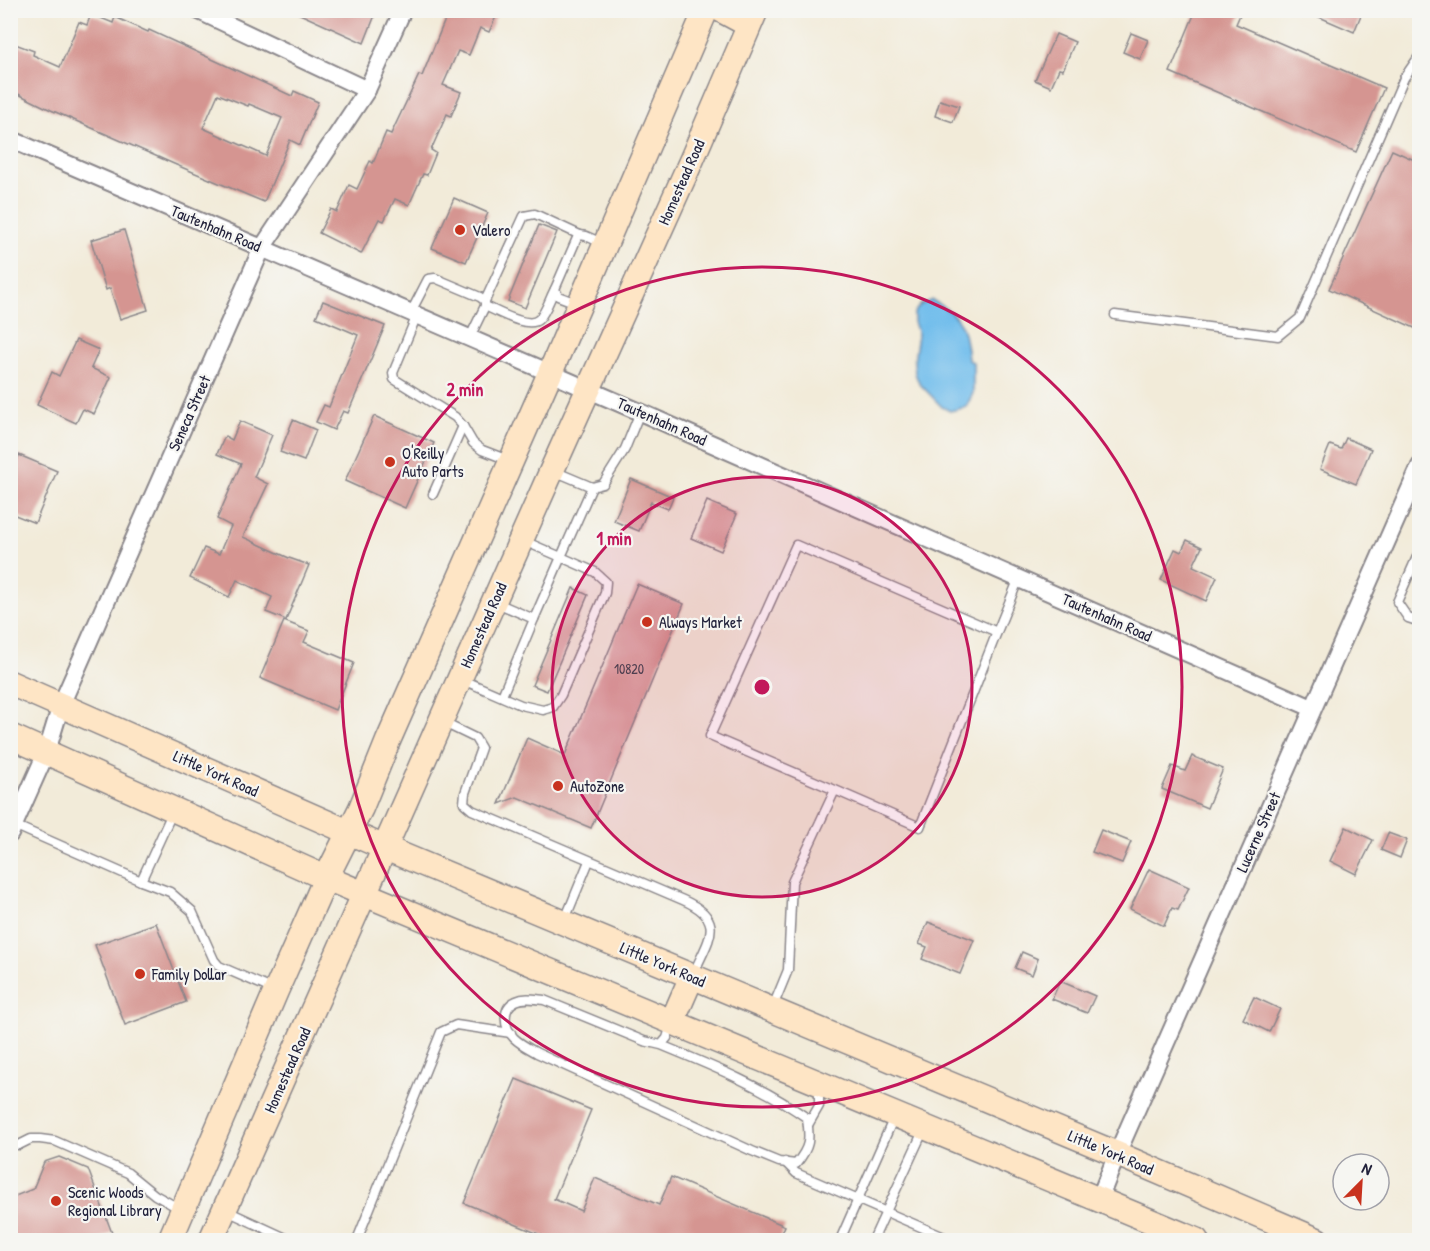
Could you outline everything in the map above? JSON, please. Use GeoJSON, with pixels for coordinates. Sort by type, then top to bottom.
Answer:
{"type":"FeatureCollection","features":[{"type":"Feature","properties":{"kind":"main road"},"geometry":{"type":"LineString","coordinates":[[170,1240],[276,991],[326,878],[350,832],[706,10]]}},
{"type":"Feature","properties":{"kind":"main road"},"geometry":{"type":"LineString","coordinates":[[721,10],[752,18]]}},
{"type":"Feature","properties":{"kind":"main road","name":"Homestead Road"},"geometry":{"type":"LineString","coordinates":[[218,1226],[459,679],[692,159],[752,18]]}},
{"type":"Feature","properties":{"kind":"main road","name":"Little York Road"},"geometry":{"type":"LineString","coordinates":[[10,683],[385,848],[1317,1240]]}},
{"type":"Feature","properties":{"kind":"main road"},"geometry":{"type":"LineString","coordinates":[[10,736],[326,878],[1196,1240]]}},
{"type":"Feature","properties":{"kind":"main road"},"geometry":{"type":"LineString","coordinates":[[672,1022],[692,976]]}},
{"type":"Feature","properties":{"kind":"main road"},"geometry":{"type":"LineString","coordinates":[[183,1211],[218,1226]]}},
{"type":"Feature","properties":{"kind":"street"},"geometry":{"type":"LineString","coordinates":[[197,10],[367,90]]}},
{"type":"Feature","properties":{"kind":"street","name":"Seneca Street"},"geometry":{"type":"LineString","coordinates":[[12,829],[47,752],[61,705],[262,248],[367,90],[403,10]]}},
{"type":"Feature","properties":{"kind":"street","name":"Tautenhahn Road"},"geometry":{"type":"LineString","coordinates":[[10,139],[470,337],[1312,708]]}},
{"type":"Feature","properties":{"kind":"street","name":"Lucerne Street"},"geometry":{"type":"LineString","coordinates":[[1098,1200],[1419,466]]}},
{"type":"Feature","properties":{"kind":"lane"},"geometry":{"type":"LineString","coordinates":[[1115,315],[1278,336],[1300,318],[1404,78],[1419,55]]}},
{"type":"Feature","properties":{"kind":"lane"},"geometry":{"type":"LineString","coordinates":[[470,337],[524,216],[535,214],[580,236],[606,244]]}},
{"type":"Feature","properties":{"kind":"lane"},"geometry":{"type":"LineString","coordinates":[[511,461],[482,450],[473,443],[455,417],[394,379],[393,373],[428,279],[435,278],[480,297],[485,304],[524,323],[532,323],[539,320],[577,238],[580,236]]}},
{"type":"Feature","properties":{"kind":"lane"},"geometry":{"type":"LineString","coordinates":[[555,289],[558,296],[580,304]]}},
{"type":"Feature","properties":{"kind":"lane"},"geometry":{"type":"LineString","coordinates":[[552,470],[592,487],[603,484],[625,448],[640,412]]}},
{"type":"Feature","properties":{"kind":"lane"},"geometry":{"type":"LineString","coordinates":[[433,494],[463,426]]}},
{"type":"Feature","properties":{"kind":"lane"},"geometry":{"type":"LineString","coordinates":[[502,696],[592,487]]}},
{"type":"Feature","properties":{"kind":"lane"},"geometry":{"type":"LineString","coordinates":[[459,679],[521,705],[543,710],[553,707],[561,695],[605,593],[606,582],[595,572],[521,540]]}},
{"type":"Feature","properties":{"kind":"lane"},"geometry":{"type":"LineString","coordinates":[[997,632],[796,545],[710,736],[920,827],[997,632],[1018,578]]}},
{"type":"Feature","properties":{"kind":"lane"},"geometry":{"type":"LineString","coordinates":[[1419,550],[1397,602],[1408,618],[1419,622]]}},
{"type":"Feature","properties":{"kind":"lane"},"geometry":{"type":"LineString","coordinates":[[494,602],[534,619]]}},
{"type":"Feature","properties":{"kind":"lane"},"geometry":{"type":"LineString","coordinates":[[441,721],[475,738],[481,748],[465,793],[464,803],[472,810],[692,904],[707,914],[711,921],[711,929],[692,976]]}},
{"type":"Feature","properties":{"kind":"lane"},"geometry":{"type":"LineString","coordinates":[[772,1010],[788,970],[792,882],[835,790]]}},
{"type":"Feature","properties":{"kind":"lane"},"geometry":{"type":"LineString","coordinates":[[141,881],[174,809]]}},
{"type":"Feature","properties":{"kind":"lane"},"geometry":{"type":"LineString","coordinates":[[12,829],[170,892],[192,911],[214,960],[219,966],[276,991]]}},
{"type":"Feature","properties":{"kind":"lane"},"geometry":{"type":"LineString","coordinates":[[564,923],[589,861]]}},
{"type":"Feature","properties":{"kind":"lane"},"geometry":{"type":"LineString","coordinates":[[529,998],[544,1000],[644,1041],[661,1045],[748,1082],[807,1118],[810,1138],[805,1153],[796,1164],[752,1151],[537,1053],[514,1038],[506,1023],[506,1013],[514,1002],[529,998]]}},
{"type":"Feature","properties":{"kind":"lane"},"geometry":{"type":"LineString","coordinates":[[661,1045],[667,1038],[672,1022]]}},
{"type":"Feature","properties":{"kind":"lane"},"geometry":{"type":"LineString","coordinates":[[357,1240],[441,1032],[456,1025],[511,1032]]}},
{"type":"Feature","properties":{"kind":"lane"},"geometry":{"type":"LineString","coordinates":[[808,1125],[819,1106],[819,1083]]}},
{"type":"Feature","properties":{"kind":"lane"},"geometry":{"type":"LineString","coordinates":[[840,1240],[895,1115]]}},
{"type":"Feature","properties":{"kind":"lane"},"geometry":{"type":"LineString","coordinates":[[873,1240],[924,1128]]}},
{"type":"Feature","properties":{"kind":"lane"},"geometry":{"type":"LineString","coordinates":[[10,1144],[19,1145],[31,1139],[40,1138],[55,1141],[128,1173],[156,1195],[183,1211]]}},
{"type":"Feature","properties":{"kind":"lane"},"geometry":{"type":"LineString","coordinates":[[785,1162],[796,1173],[951,1240]]}},
{"type":"Feature","properties":{"kind":"lane"},"geometry":{"type":"LineString","coordinates":[[218,1226],[290,1240]]}},
{"type":"Feature","properties":{"kind":"water"},"geometry":{"type":"Polygon","coordinates":[[[932,300],[956,317],[963,331],[968,360],[973,362],[973,393],[966,407],[950,411],[942,407],[919,383],[915,373],[914,362],[918,334],[914,313],[920,305],[932,300]]]}},
{"type":"Feature","properties":{"kind":"building"},"geometry":{"type":"Polygon","coordinates":[[[291,10],[377,10],[364,43],[291,10]]]}},
{"type":"Feature","properties":{"kind":"building"},"geometry":{"type":"Polygon","coordinates":[[[449,10],[499,10],[489,32],[480,28],[469,55],[458,51],[443,85],[461,92],[451,116],[447,114],[431,150],[436,153],[427,175],[423,174],[409,205],[395,199],[384,221],[379,219],[361,254],[319,233],[331,209],[337,212],[349,185],[357,189],[370,161],[373,163],[386,132],[391,134],[419,75],[422,76],[449,10]]]}},
{"type":"Feature","properties":{"kind":"building"},"geometry":{"type":"Polygon","coordinates":[[[1196,10],[1242,10],[1236,24],[1384,88],[1356,152],[1170,72],[1196,10]]]}},
{"type":"Feature","properties":{"kind":"building"},"geometry":{"type":"Polygon","coordinates":[[[1303,10],[1363,10],[1354,32],[1303,10]]]}},
{"type":"Feature","properties":{"kind":"building"},"geometry":{"type":"Polygon","coordinates":[[[91,14],[113,23],[115,17],[148,32],[149,30],[292,96],[294,91],[318,102],[300,145],[290,140],[264,202],[10,90],[10,42],[34,51],[33,55],[60,67],[79,22],[87,25],[91,14]],[[218,94],[203,128],[266,156],[282,118],[249,104],[248,106],[218,94]]]}},
{"type":"Feature","properties":{"kind":"building"},"geometry":{"type":"Polygon","coordinates":[[[1131,33],[1148,40],[1140,59],[1123,52],[1131,33]]]}},
{"type":"Feature","properties":{"kind":"building"},"geometry":{"type":"Polygon","coordinates":[[[1056,34],[1075,42],[1063,70],[1059,69],[1051,87],[1035,80],[1056,34]]]}},
{"type":"Feature","properties":{"kind":"building"},"geometry":{"type":"Polygon","coordinates":[[[940,100],[959,106],[953,122],[935,116],[940,100]]]}},
{"type":"Feature","properties":{"kind":"building"},"geometry":{"type":"Polygon","coordinates":[[[1392,150],[1419,162],[1419,330],[1329,289],[1392,150]]]}},
{"type":"Feature","properties":{"kind":"building","name":"Valero"},"geometry":{"type":"Polygon","coordinates":[[[454,198],[488,213],[466,262],[432,248],[454,198]]]}},
{"type":"Feature","properties":{"kind":"building","name":"Valero"},"geometry":{"type":"Polygon","coordinates":[[[539,225],[557,232],[525,308],[508,301],[539,225]]]}},
{"type":"Feature","properties":{"kind":"building"},"geometry":{"type":"Polygon","coordinates":[[[124,230],[148,310],[120,319],[110,288],[106,290],[91,240],[124,230]]]}},
{"type":"Feature","properties":{"kind":"building"},"geometry":{"type":"Polygon","coordinates":[[[323,301],[385,326],[348,413],[343,411],[334,430],[316,422],[324,405],[329,407],[358,335],[316,317],[323,301]]]}},
{"type":"Feature","properties":{"kind":"building"},"geometry":{"type":"Polygon","coordinates":[[[76,340],[99,350],[91,368],[111,377],[94,414],[83,409],[76,423],[37,405],[52,372],[59,376],[76,340]]]}},
{"type":"Feature","properties":{"kind":"building","name":"O'Reilly Auto Parts"},"geometry":{"type":"Polygon","coordinates":[[[374,416],[434,443],[405,508],[345,481],[374,416]]]}},
{"type":"Feature","properties":{"kind":"building"},"geometry":{"type":"Polygon","coordinates":[[[293,420],[316,430],[304,461],[280,452],[293,420]]]}},
{"type":"Feature","properties":{"kind":"building"},"geometry":{"type":"Polygon","coordinates":[[[240,421],[272,435],[254,477],[268,484],[243,537],[309,565],[286,620],[266,612],[272,597],[237,580],[229,597],[190,578],[204,548],[219,554],[231,526],[217,519],[241,464],[217,454],[225,436],[232,440],[240,421]]]}},
{"type":"Feature","properties":{"kind":"building"},"geometry":{"type":"Polygon","coordinates":[[[1346,438],[1371,449],[1356,484],[1320,469],[1330,445],[1341,449],[1346,438]]]}},
{"type":"Feature","properties":{"kind":"building"},"geometry":{"type":"Polygon","coordinates":[[[19,455],[57,471],[35,523],[10,513],[10,475],[19,455]]]}},
{"type":"Feature","properties":{"kind":"building"},"geometry":{"type":"Polygon","coordinates":[[[631,479],[673,497],[668,509],[651,502],[639,531],[614,521],[631,479]]]}},
{"type":"Feature","properties":{"kind":"building"},"geometry":{"type":"Polygon","coordinates":[[[707,501],[737,514],[721,551],[691,538],[707,501]]]}},
{"type":"Feature","properties":{"kind":"building"},"geometry":{"type":"Polygon","coordinates":[[[1187,540],[1202,547],[1193,566],[1217,577],[1206,601],[1161,580],[1175,549],[1181,552],[1187,540]]]}},
{"type":"Feature","properties":{"kind":"building"},"geometry":{"type":"Polygon","coordinates":[[[637,584],[684,604],[591,828],[517,797],[499,804],[527,738],[565,755],[637,584]]]}},
{"type":"Feature","properties":{"kind":"building"},"geometry":{"type":"Polygon","coordinates":[[[573,588],[588,595],[547,691],[532,685],[573,588]]]}},
{"type":"Feature","properties":{"kind":"building"},"geometry":{"type":"Polygon","coordinates":[[[284,621],[309,631],[304,642],[354,663],[335,710],[260,678],[284,621]]]}},
{"type":"Feature","properties":{"kind":"building"},"geometry":{"type":"Polygon","coordinates":[[[1192,756],[1223,769],[1207,808],[1162,789],[1172,766],[1185,771],[1192,756]]]}},
{"type":"Feature","properties":{"kind":"building"},"geometry":{"type":"Polygon","coordinates":[[[1346,827],[1373,840],[1356,874],[1330,861],[1346,827]]]}},
{"type":"Feature","properties":{"kind":"building"},"geometry":{"type":"Polygon","coordinates":[[[1101,830],[1131,842],[1122,863],[1092,852],[1101,830]]]}},
{"type":"Feature","properties":{"kind":"building"},"geometry":{"type":"Polygon","coordinates":[[[1388,833],[1407,840],[1400,858],[1381,850],[1388,833]]]}},
{"type":"Feature","properties":{"kind":"building"},"geometry":{"type":"Polygon","coordinates":[[[1149,869],[1189,887],[1178,910],[1172,908],[1164,926],[1130,909],[1149,869]]]}},
{"type":"Feature","properties":{"kind":"building"},"geometry":{"type":"Polygon","coordinates":[[[928,922],[974,940],[960,974],[922,959],[927,947],[919,944],[928,922]]]}},
{"type":"Feature","properties":{"kind":"building","name":"Family Dollar"},"geometry":{"type":"Polygon","coordinates":[[[156,923],[186,1002],[125,1025],[95,945],[156,923]]]}},
{"type":"Feature","properties":{"kind":"building"},"geometry":{"type":"Polygon","coordinates":[[[1022,952],[1038,959],[1032,975],[1015,968],[1022,952]]]}},
{"type":"Feature","properties":{"kind":"building"},"geometry":{"type":"Polygon","coordinates":[[[1060,981],[1095,996],[1087,1013],[1052,999],[1060,981]]]}},
{"type":"Feature","properties":{"kind":"building"},"geometry":{"type":"Polygon","coordinates":[[[1254,997],[1280,1009],[1269,1032],[1243,1019],[1254,997]]]}},
{"type":"Feature","properties":{"kind":"building"},"geometry":{"type":"Polygon","coordinates":[[[516,1079],[591,1110],[554,1199],[581,1211],[595,1178],[659,1205],[671,1177],[785,1226],[779,1240],[553,1240],[464,1203],[516,1079]]]}},
{"type":"Feature","properties":{"kind":"building","name":"Scenic Woods Regional Library"},"geometry":{"type":"Polygon","coordinates":[[[59,1157],[88,1169],[112,1233],[97,1240],[10,1240],[10,1206],[15,1196],[33,1189],[44,1162],[59,1157]]]}},
{"type":"Feature","properties":{"kind":"place","name":"Valero"},"geometry":{"type":"Point","coordinates":[460,230]}},
{"type":"Feature","properties":{"kind":"place","name":"O'Reilly Auto Parts"},"geometry":{"type":"Point","coordinates":[390,462]}},
{"type":"Feature","properties":{"kind":"place","name":"Always Market"},"geometry":{"type":"Point","coordinates":[647,622]}},
{"type":"Feature","properties":{"kind":"place","name":"AutoZone"},"geometry":{"type":"Point","coordinates":[558,786]}},
{"type":"Feature","properties":{"kind":"place","name":"Family Dollar"},"geometry":{"type":"Point","coordinates":[140,974]}},
{"type":"Feature","properties":{"kind":"place","name":"Scenic Woods Regional Library"},"geometry":{"type":"Point","coordinates":[56,1201]}}]}
